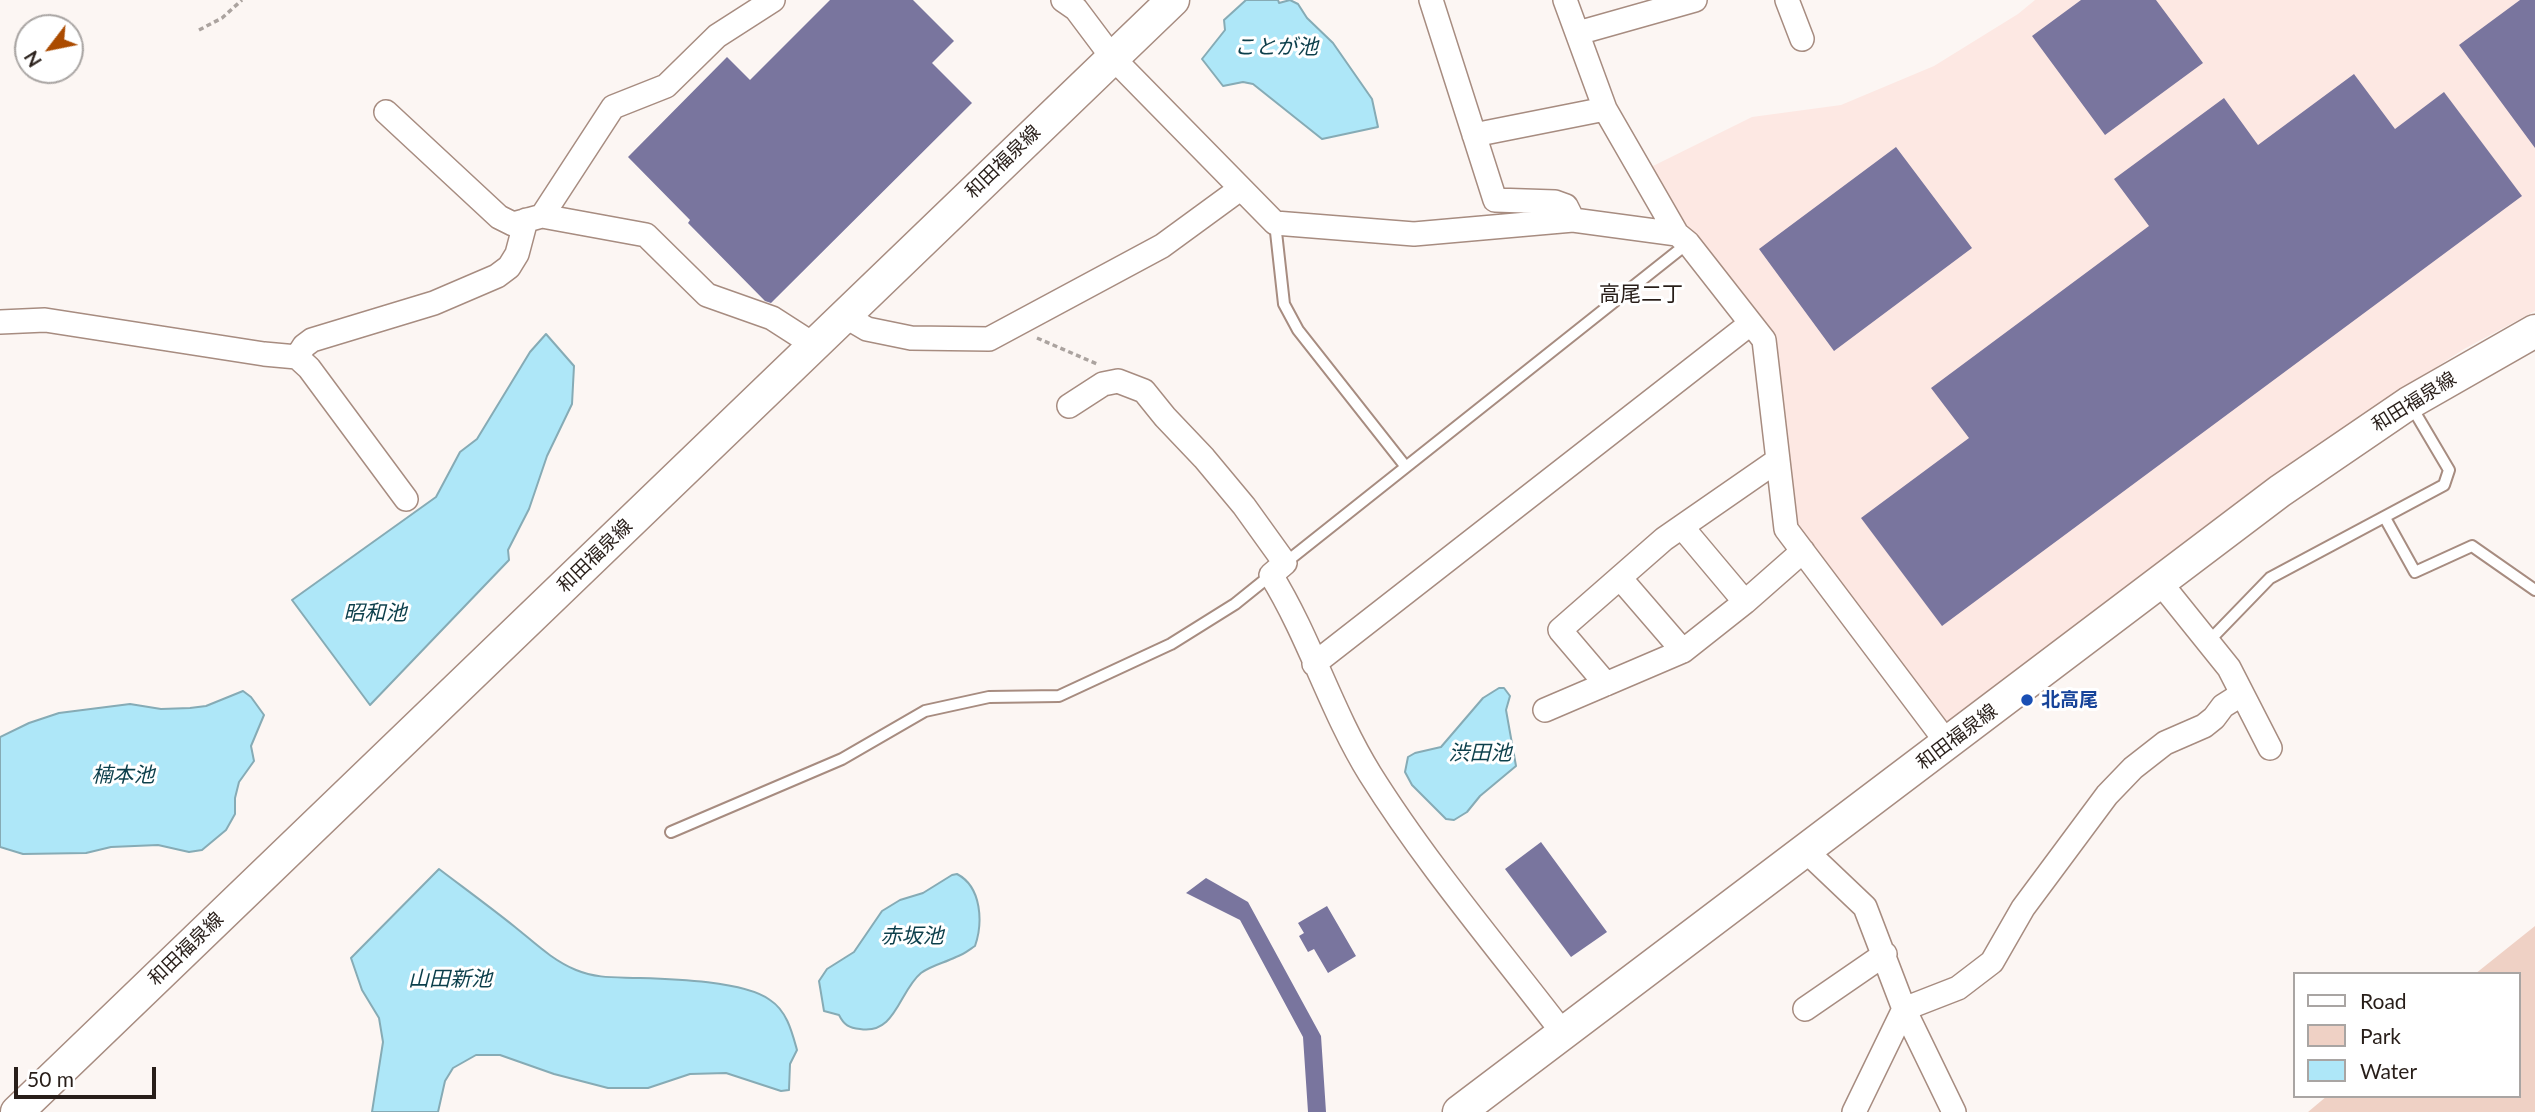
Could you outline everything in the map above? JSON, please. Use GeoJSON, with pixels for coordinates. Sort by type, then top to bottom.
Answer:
{"type":"FeatureCollection","features":[{"type":"Feature","properties":{"kind":"main road","name":"和田福泉線"},"geometry":{"type":"LineString","coordinates":[[17,1112],[1173,0]]}},
{"type":"Feature","properties":{"kind":"main road","name":"和田福泉線"},"geometry":{"type":"LineString","coordinates":[[1459,1112],[2280,491],[2409,403],[2535,331]]}},
{"type":"Feature","properties":{"kind":"street"},"geometry":{"type":"LineString","coordinates":[[297,357],[303,346],[312,340],[434,303],[497,276],[509,267],[534,218],[613,107],[666,86],[717,36],[773,0]]}},
{"type":"Feature","properties":{"kind":"street"},"geometry":{"type":"LineString","coordinates":[[1063,0],[1076,9],[1112,57],[1275,223],[1414,234],[1573,220],[1682,238]]}},
{"type":"Feature","properties":{"kind":"street"},"geometry":{"type":"LineString","coordinates":[[1431,0],[1495,200],[1555,202],[1566,206],[1573,220]]}},
{"type":"Feature","properties":{"kind":"street"},"geometry":{"type":"LineString","coordinates":[[1565,0],[1605,109],[1682,238],[1764,341],[1786,529],[1948,744]]}},
{"type":"Feature","properties":{"kind":"street"},"geometry":{"type":"LineString","coordinates":[[1578,33],[1695,0]]}},
{"type":"Feature","properties":{"kind":"street"},"geometry":{"type":"LineString","coordinates":[[1787,0],[1802,39]]}},
{"type":"Feature","properties":{"kind":"street"},"geometry":{"type":"LineString","coordinates":[[1474,135],[1605,109]]}},
{"type":"Feature","properties":{"kind":"street"},"geometry":{"type":"LineString","coordinates":[[386,112],[499,217],[513,224],[534,218],[646,235],[708,295],[772,318],[814,345]]}},
{"type":"Feature","properties":{"kind":"street"},"geometry":{"type":"LineString","coordinates":[[845,316],[867,329],[911,338],[989,339],[1162,246],[1240,189]]}},
{"type":"Feature","properties":{"kind":"street"},"geometry":{"type":"LineString","coordinates":[[0,322],[45,320],[297,357],[309,368],[405,499]]}},
{"type":"Feature","properties":{"kind":"street"},"geometry":{"type":"LineString","coordinates":[[1314,664],[1750,324]]}},
{"type":"Feature","properties":{"kind":"street"},"geometry":{"type":"LineString","coordinates":[[1069,406],[1103,384],[1118,381],[1144,391],[1244,506],[1278,569],[1282,593],[1314,664],[1370,773],[1423,852],[1563,1033]]}},
{"type":"Feature","properties":{"kind":"street"},"geometry":{"type":"LineString","coordinates":[[1606,684],[1560,629],[1664,539],[1778,460]]}},
{"type":"Feature","properties":{"kind":"street"},"geometry":{"type":"LineString","coordinates":[[1682,527],[1745,602]]}},
{"type":"Feature","properties":{"kind":"street"},"geometry":{"type":"LineString","coordinates":[[1545,710],[1683,651],[1803,551]]}},
{"type":"Feature","properties":{"kind":"street"},"geometry":{"type":"LineString","coordinates":[[1620,578],[1683,651]]}},
{"type":"Feature","properties":{"kind":"street"},"geometry":{"type":"LineString","coordinates":[[2159,581],[2229,668],[2270,748]]}},
{"type":"Feature","properties":{"kind":"street"},"geometry":{"type":"LineString","coordinates":[[1854,1112],[1904,1009],[1958,988],[1992,962],[2023,908],[2107,795],[2133,768],[2165,743],[2204,726],[2223,706],[2242,694]]}},
{"type":"Feature","properties":{"kind":"street"},"geometry":{"type":"LineString","coordinates":[[1805,850],[1865,907],[1904,1009],[1954,1112]]}},
{"type":"Feature","properties":{"kind":"street"},"geometry":{"type":"LineString","coordinates":[[1805,1009],[1885,954]]}},
{"type":"Feature","properties":{"kind":"lane"},"geometry":{"type":"LineString","coordinates":[[1275,223],[1284,304],[1298,330],[1406,467]]}},
{"type":"Feature","properties":{"kind":"lane"},"geometry":{"type":"LineString","coordinates":[[671,832],[842,759],[925,711],[989,697],[1059,696],[1171,644],[1235,604],[1406,467],[1682,238]]}},
{"type":"Feature","properties":{"kind":"lane"},"geometry":{"type":"LineString","coordinates":[[2208,642],[2270,578],[2444,485],[2449,470],[2409,403]]}},
{"type":"Feature","properties":{"kind":"lane"},"geometry":{"type":"LineString","coordinates":[[2385,517],[2415,572],[2472,546],[2535,590]]}},
{"type":"Feature","properties":{"kind":"path"},"geometry":{"type":"LineString","coordinates":[[199,30],[222,18],[242,0]]}},
{"type":"Feature","properties":{"kind":"path"},"geometry":{"type":"LineString","coordinates":[[1010,328],[1103,367]]}},
{"type":"Feature","properties":{"kind":"shaded area"},"geometry":{"type":"Polygon","coordinates":[[[2035,0],[2535,0],[2535,311],[2464,349],[2289,464],[1951,721],[1937,720],[1794,521],[1782,392],[1768,334],[1693,237],[1651,167],[1752,117],[1841,105],[1934,66],[2018,14],[2035,0]]]}},
{"type":"Feature","properties":{"kind":"green space"},"geometry":{"type":"Polygon","coordinates":[[[2535,926],[2535,1112],[2308,1112],[2325,1098],[2521,1098],[2521,972],[2478,972],[2535,926]]]}},
{"type":"Feature","properties":{"kind":"water","name":"ことが池"},"geometry":{"type":"Polygon","coordinates":[[[1246,0],[1278,0],[1279,3],[1290,0],[1298,4],[1307,18],[1333,43],[1372,99],[1378,127],[1322,139],[1253,84],[1243,82],[1223,86],[1202,59],[1225,30],[1224,20],[1246,0]]]}},
{"type":"Feature","properties":{"kind":"water","name":"昭和池"},"geometry":{"type":"Polygon","coordinates":[[[546,334],[574,366],[572,404],[547,456],[529,509],[508,550],[509,560],[370,705],[292,600],[436,497],[460,452],[477,439],[530,352],[546,334]]]}},
{"type":"Feature","properties":{"kind":"water","name":"渋田池"},"geometry":{"type":"Polygon","coordinates":[[[1499,688],[1504,688],[1510,696],[1506,710],[1516,766],[1480,796],[1467,812],[1454,820],[1446,819],[1412,785],[1405,772],[1408,757],[1441,747],[1483,698],[1499,688]]]}},
{"type":"Feature","properties":{"kind":"water","name":"楠本池"},"geometry":{"type":"Polygon","coordinates":[[[243,691],[264,715],[251,746],[254,761],[239,782],[235,814],[226,830],[202,850],[189,852],[158,845],[111,847],[86,853],[23,854],[0,847],[0,737],[59,713],[130,704],[161,709],[190,708],[206,706],[243,691]]]}},
{"type":"Feature","properties":{"kind":"water","name":"山田新池"},"geometry":{"type":"Polygon","coordinates":[[[439,869],[544,951],[576,970],[608,977],[688,980],[726,985],[770,1000],[785,1016],[797,1050],[790,1064],[789,1090],[781,1091],[726,1073],[690,1074],[648,1088],[608,1088],[554,1074],[500,1055],[476,1055],[453,1068],[445,1081],[438,1112],[372,1112],[383,1042],[379,1018],[362,990],[351,958],[439,869]]]}},
{"type":"Feature","properties":{"kind":"water","name":"赤坂池"},"geometry":{"type":"Polygon","coordinates":[[[957,874],[965,880],[976,896],[979,927],[975,946],[921,973],[896,1010],[882,1025],[872,1029],[853,1028],[845,1024],[839,1015],[824,1011],[819,981],[827,969],[854,952],[882,911],[957,874]]]}},
{"type":"Feature","properties":{"kind":"building"},"geometry":{"type":"Polygon","coordinates":[[[830,0],[913,0],[954,41],[932,63],[972,103],[771,303],[765,301],[688,223],[690,220],[628,157],[727,57],[750,80],[830,0]]]}},
{"type":"Feature","properties":{"kind":"building"},"geometry":{"type":"Polygon","coordinates":[[[2081,0],[2156,0],[2203,63],[2105,135],[2032,36],[2081,0]]]}},
{"type":"Feature","properties":{"kind":"building"},"geometry":{"type":"Polygon","coordinates":[[[2520,0],[2535,0],[2535,148],[2459,45],[2520,0]]]}},
{"type":"Feature","properties":{"kind":"building"},"geometry":{"type":"Polygon","coordinates":[[[2354,74],[2395,129],[2444,92],[2522,196],[1942,626],[1861,518],[1969,438],[1931,388],[2149,226],[2114,179],[2224,98],[2258,145],[2354,74]]]}},
{"type":"Feature","properties":{"kind":"building"},"geometry":{"type":"Polygon","coordinates":[[[1896,147],[1972,248],[1834,351],[1759,249],[1896,147]]]}},
{"type":"Feature","properties":{"kind":"building"},"geometry":{"type":"Polygon","coordinates":[[[1541,842],[1607,932],[1571,957],[1505,869],[1541,842]]]}},
{"type":"Feature","properties":{"kind":"building"},"geometry":{"type":"Polygon","coordinates":[[[1206,878],[1248,902],[1321,1036],[1326,1112],[1308,1112],[1303,1037],[1240,920],[1186,893],[1206,878]]]}},
{"type":"Feature","properties":{"kind":"building"},"geometry":{"type":"Polygon","coordinates":[[[1327,906],[1356,956],[1328,973],[1314,949],[1308,952],[1299,936],[1304,933],[1298,923],[1327,906]]]}},
{"type":"Feature","properties":{"kind":"place","name":"北高尾"},"geometry":{"type":"Point","coordinates":[2027,700]}},
{"type":"Feature","properties":{"kind":"district","name":"高尾二丁"},"geometry":{"type":"Point","coordinates":[1641,294]}}]}
